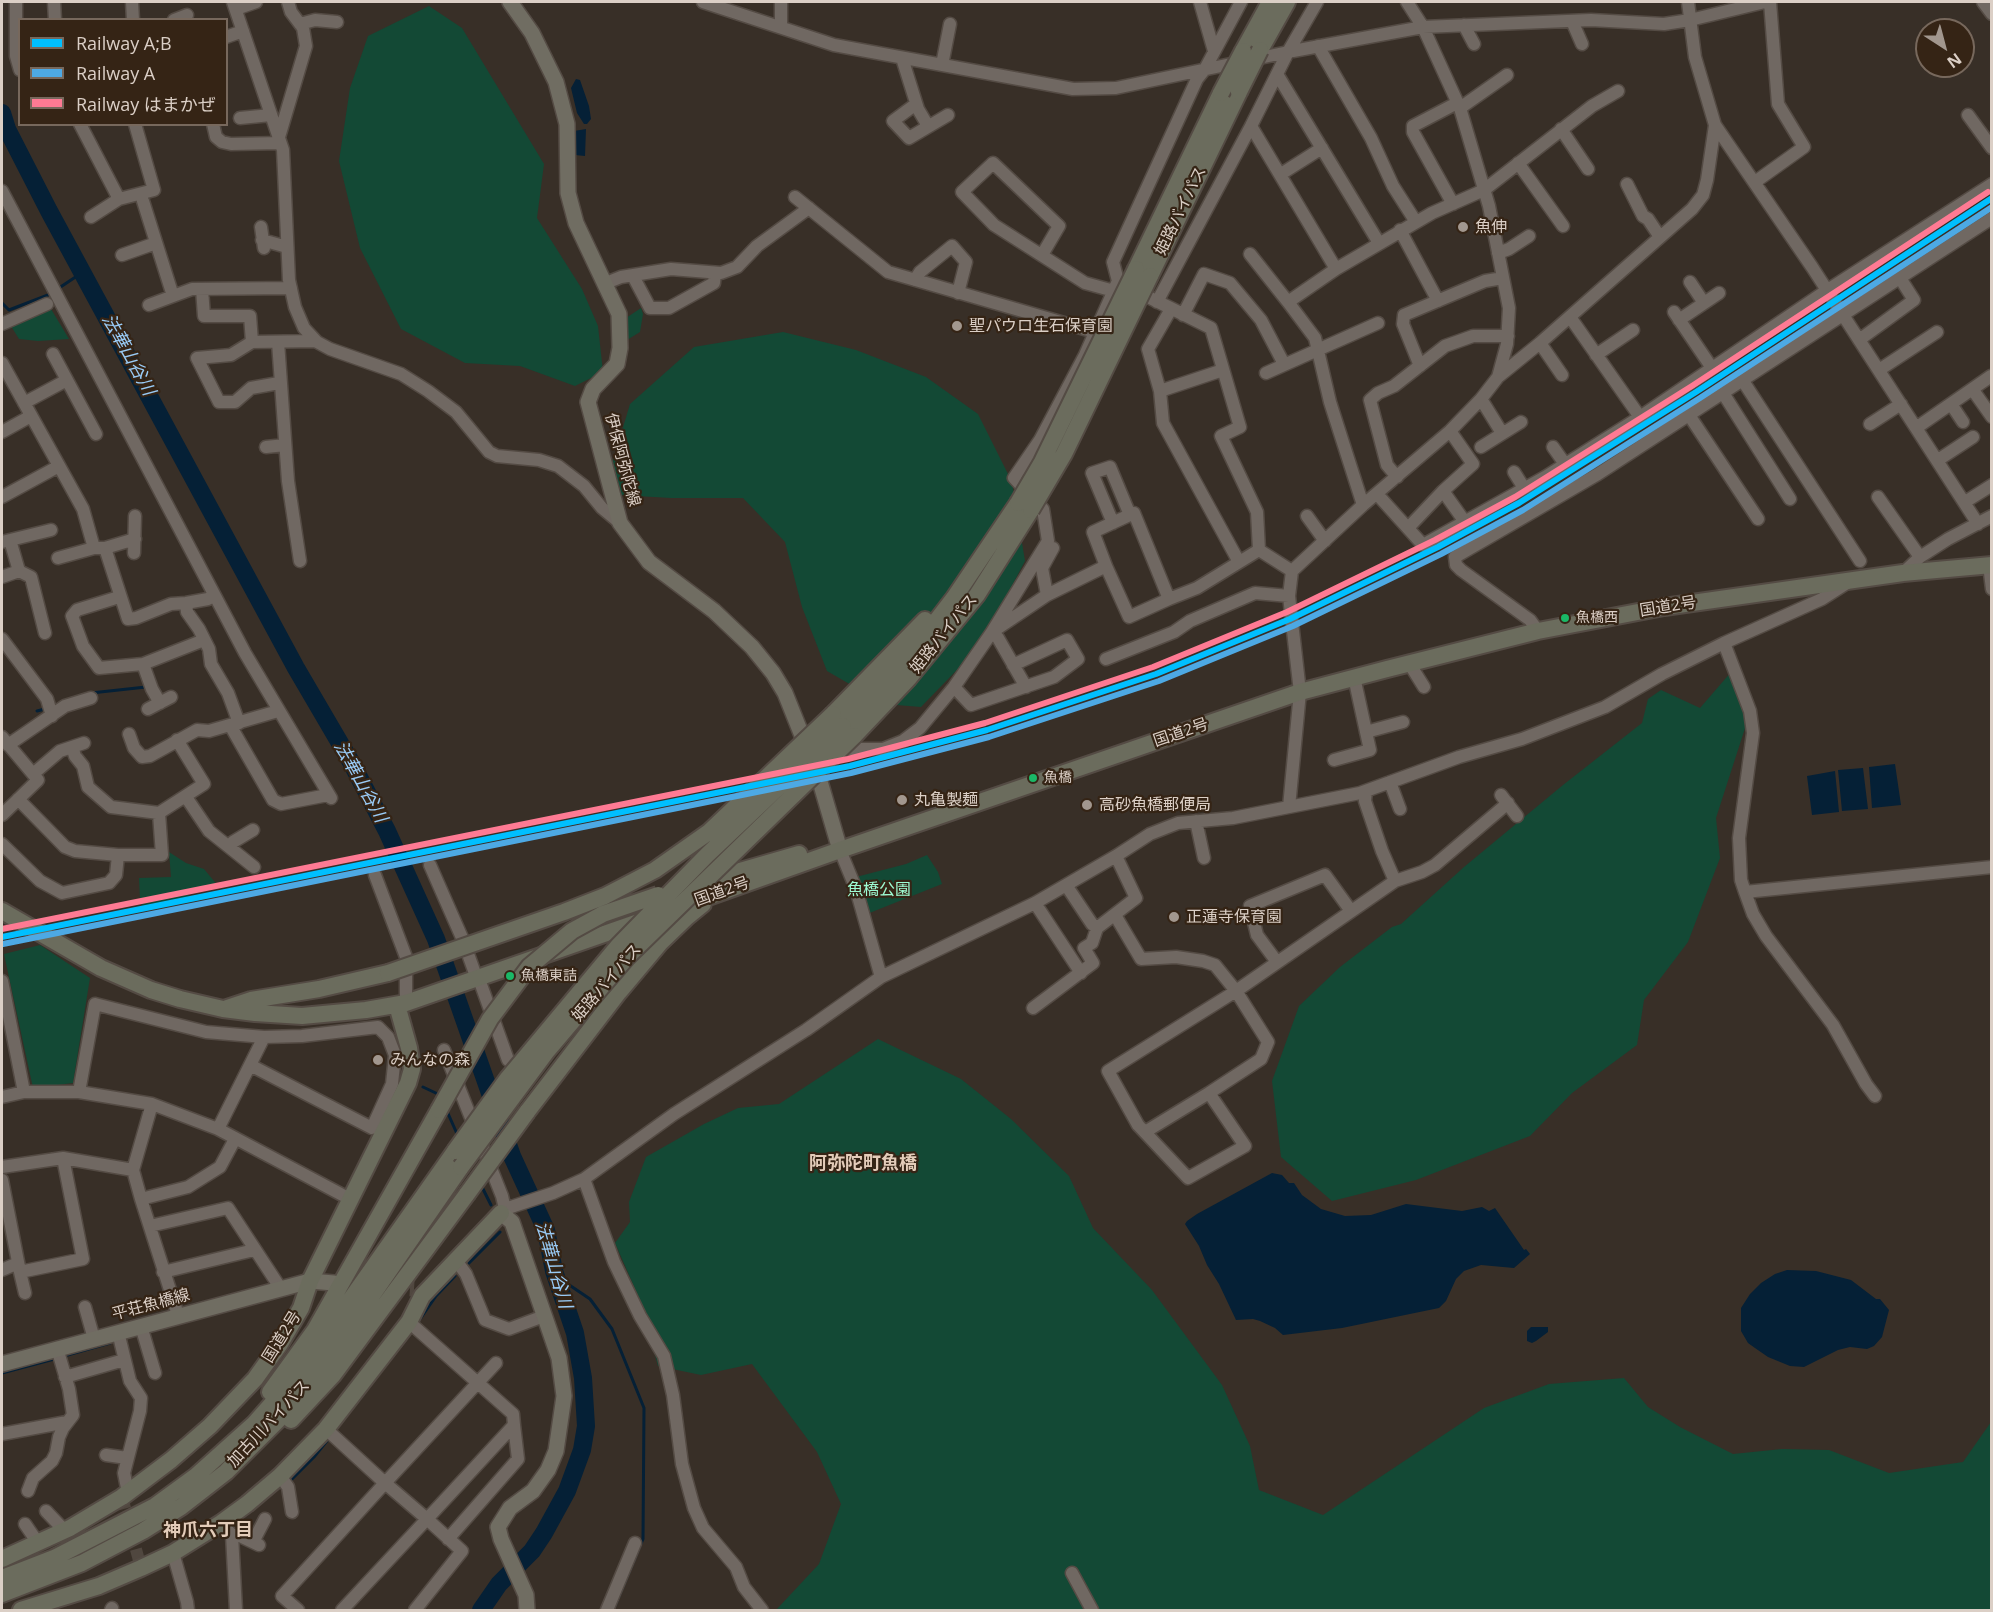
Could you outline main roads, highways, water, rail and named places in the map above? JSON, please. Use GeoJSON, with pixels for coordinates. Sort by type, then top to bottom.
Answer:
{"type":"FeatureCollection","features":[{"type":"Feature","properties":{"kind":"highway","name":"姫路バイパス"},"geometry":{"type":"LineString","coordinates":[[1143,273],[1221,93],[1270,2]]}},
{"type":"Feature","properties":{"kind":"highway","name":"姫路バイパス"},"geometry":{"type":"LineString","coordinates":[[455,1151],[508,1078],[618,946],[707,855],[844,725],[909,678],[977,595],[1024,507],[1042,462],[1287,2]]}},
{"type":"Feature","properties":{"kind":"highway","name":"姫路バイパス"},"geometry":{"type":"LineString","coordinates":[[461,1167],[547,1051],[627,957],[889,679],[924,637],[1008,520],[1024,507]]}},
{"type":"Feature","properties":{"kind":"highway","name":"国道2号"},"geometry":{"type":"LineString","coordinates":[[2,911],[59,946],[101,968],[143,987],[180,999],[223,1009],[273,1015],[302,1016],[366,1010],[406,1002],[478,979],[716,894],[838,846],[901,829],[1300,692],[1354,677],[1538,631],[1664,607],[1903,573],[1990,565]]}},
{"type":"Feature","properties":{"kind":"highway"},"geometry":{"type":"LineString","coordinates":[[223,1009],[251,1000],[319,989],[388,973],[605,896],[655,870],[709,832],[844,725]]}},
{"type":"Feature","properties":{"kind":"highway"},"geometry":{"type":"LineString","coordinates":[[208,1466],[268,1395],[315,1330],[490,1019],[529,967],[572,931],[603,914],[657,895],[838,846]]}},
{"type":"Feature","properties":{"kind":"highway"},"geometry":{"type":"LineString","coordinates":[[226,1472],[255,1453],[292,1419],[333,1375],[527,1112],[619,992],[660,943],[716,894]]}},
{"type":"Feature","properties":{"kind":"highway","name":"国道2号"},"geometry":{"type":"LineString","coordinates":[[2,1559],[38,1544],[128,1493],[210,1426],[255,1379],[280,1344],[301,1308],[310,1281],[408,1083],[412,1069],[406,1002]]}},
{"type":"Feature","properties":{"kind":"highway","name":"加古川バイパス"},"geometry":{"type":"LineString","coordinates":[[2,1578],[54,1558],[155,1506],[208,1466],[254,1424],[298,1374],[455,1151]]}},
{"type":"Feature","properties":{"kind":"highway","name":"加古川バイパス"},"geometry":{"type":"LineString","coordinates":[[2,1594],[82,1563],[143,1531],[181,1507],[226,1472],[281,1417],[337,1346],[461,1167]]}},
{"type":"Feature","properties":{"kind":"highway"},"geometry":{"type":"LineString","coordinates":[[21,1611],[52,1607],[226,1529],[283,1480],[330,1433],[414,1326],[418,1292],[460,1266],[506,1209]]}},
{"type":"Feature","properties":{"kind":"main road","name":"伊保阿弥陀線"},"geometry":{"type":"LineString","coordinates":[[510,2],[532,33],[556,82],[567,124],[568,192],[576,223],[619,314],[620,348],[617,364],[593,389],[588,402],[621,523],[649,562],[714,611],[752,647],[779,683],[819,778],[838,846]]}},
{"type":"Feature","properties":{"kind":"main road"},"geometry":{"type":"LineString","coordinates":[[506,1209],[560,1358],[564,1396],[556,1451],[548,1470],[533,1491],[510,1508],[498,1527],[527,1603]]}},
{"type":"Feature","properties":{"kind":"main road","name":"平荘魚橋線"},"geometry":{"type":"LineString","coordinates":[[2,1364],[94,1339],[119,1336],[141,1326],[178,1315],[281,1288],[310,1281],[334,1283]]}},
{"type":"Feature","properties":{"kind":"water"},"geometry":{"type":"Polygon","coordinates":[[[576,79],[580,80],[589,106],[591,119],[587,124],[584,124],[577,113],[571,88],[576,79]]]}},
{"type":"Feature","properties":{"kind":"water"},"geometry":{"type":"Polygon","coordinates":[[[586,129],[585,156],[575,155],[574,131],[586,129]]]}},
{"type":"Feature","properties":{"kind":"water"},"geometry":{"type":"Polygon","coordinates":[[[1895,764],[1901,805],[1872,808],[1869,767],[1895,764]]]}},
{"type":"Feature","properties":{"kind":"water"},"geometry":{"type":"Polygon","coordinates":[[[1863,768],[1868,809],[1842,811],[1838,770],[1863,768]]]}},
{"type":"Feature","properties":{"kind":"water"},"geometry":{"type":"Polygon","coordinates":[[[1835,771],[1839,812],[1812,815],[1807,776],[1835,771]]]}},
{"type":"Feature","properties":{"kind":"water"},"geometry":{"type":"Polygon","coordinates":[[[1272,1173],[1282,1175],[1289,1183],[1294,1183],[1302,1195],[1321,1209],[1345,1216],[1371,1215],[1406,1204],[1462,1211],[1482,1207],[1489,1211],[1495,1208],[1524,1250],[1526,1249],[1530,1254],[1514,1268],[1481,1265],[1464,1271],[1456,1279],[1446,1301],[1439,1308],[1342,1328],[1283,1335],[1275,1328],[1260,1321],[1236,1320],[1199,1246],[1185,1224],[1197,1214],[1272,1173]]]}},
{"type":"Feature","properties":{"kind":"water"},"geometry":{"type":"Polygon","coordinates":[[[1787,1270],[1816,1271],[1851,1280],[1876,1299],[1880,1299],[1889,1310],[1882,1337],[1874,1346],[1867,1349],[1850,1347],[1838,1350],[1804,1367],[1790,1366],[1768,1357],[1755,1348],[1748,1343],[1741,1331],[1741,1308],[1761,1283],[1787,1270]]]}},
{"type":"Feature","properties":{"kind":"water"},"geometry":{"type":"Polygon","coordinates":[[[1531,1327],[1548,1327],[1548,1332],[1532,1343],[1527,1341],[1527,1331],[1531,1327]]]}},
{"type":"Feature","properties":{"kind":"waterway","name":"法華山谷川"},"geometry":{"type":"LineString","coordinates":[[2,113],[7,129],[49,211],[296,668],[351,762],[387,831],[436,939],[512,1156],[546,1230],[554,1271],[575,1333],[583,1378],[586,1426],[582,1450],[567,1491],[544,1533],[532,1551],[499,1584],[481,1610]]}},
{"type":"Feature","properties":{"kind":"waterway"},"geometry":{"type":"LineString","coordinates":[[59,288],[83,272]]}},
{"type":"Feature","properties":{"kind":"waterway"},"geometry":{"type":"LineString","coordinates":[[2,303],[9,310],[48,295]]}},
{"type":"Feature","properties":{"kind":"waterway"},"geometry":{"type":"LineString","coordinates":[[91,693],[146,687]]}},
{"type":"Feature","properties":{"kind":"waterway"},"geometry":{"type":"LineString","coordinates":[[37,711],[45,709]]}},
{"type":"Feature","properties":{"kind":"waterway"},"geometry":{"type":"LineString","coordinates":[[423,1087],[440,1095]]}},
{"type":"Feature","properties":{"kind":"waterway"},"geometry":{"type":"LineString","coordinates":[[446,1109],[458,1136]]}},
{"type":"Feature","properties":{"kind":"waterway"},"geometry":{"type":"LineString","coordinates":[[481,1185],[491,1205]]}},
{"type":"Feature","properties":{"kind":"waterway"},"geometry":{"type":"LineString","coordinates":[[469,1263],[500,1232]]}},
{"type":"Feature","properties":{"kind":"waterway"},"geometry":{"type":"LineString","coordinates":[[418,1322],[436,1296],[455,1276]]}},
{"type":"Feature","properties":{"kind":"waterway"},"geometry":{"type":"LineString","coordinates":[[556,1276],[590,1299],[612,1329],[644,1408],[643,1539],[615,1606]]}},
{"type":"Feature","properties":{"kind":"waterway"},"geometry":{"type":"LineString","coordinates":[[64,1356],[110,1343]]}},
{"type":"Feature","properties":{"kind":"waterway"},"geometry":{"type":"LineString","coordinates":[[358,1401],[396,1351]]}},
{"type":"Feature","properties":{"kind":"waterway"},"geometry":{"type":"LineString","coordinates":[[2,1373],[58,1358]]}},
{"type":"Feature","properties":{"kind":"waterway"},"geometry":{"type":"LineString","coordinates":[[289,1482],[330,1437]]}},
{"type":"Feature","properties":{"kind":"tunnel"},"geometry":{"type":"LineString","coordinates":[[387,1287],[414,1289]]}},
{"type":"Feature","properties":{"kind":"tunnel"},"geometry":{"type":"LineString","coordinates":[[122,1497],[141,1568]]}},
{"type":"Feature","properties":{"kind":"rail line","name":"はまかぜ"},"geometry":{"type":"LineString","coordinates":[[2,929],[848,759],[985,723],[1153,667],[1287,612],[1435,540],[1515,497],[1692,386],[1988,192]]}},
{"type":"Feature","properties":{"kind":"rail line","name":"A;B"},"geometry":{"type":"LineString","coordinates":[[2,937],[850,766],[987,730],[1156,674],[1290,619],[1438,547],[1519,503],[1696,392],[1992,198]]}},
{"type":"Feature","properties":{"kind":"rail line","name":"A"},"geometry":{"type":"LineString","coordinates":[[3,944],[851,773],[989,737],[1159,681],[1293,626],[1441,554],[1523,510],[1700,398],[1992,207]]}},
{"type":"Feature","properties":{"kind":"place","name":"魚伸"},"geometry":{"type":"Point","coordinates":[1463,227]}},
{"type":"Feature","properties":{"kind":"place","name":"聖パウロ生石保育園"},"geometry":{"type":"Point","coordinates":[957,326]}},
{"type":"Feature","properties":{"kind":"place","name":"魚橋西"},"geometry":{"type":"Point","coordinates":[1565,618]}},
{"type":"Feature","properties":{"kind":"place","name":"魚橋"},"geometry":{"type":"Point","coordinates":[1033,778]}},
{"type":"Feature","properties":{"kind":"place","name":"丸亀製麺"},"geometry":{"type":"Point","coordinates":[902,800]}},
{"type":"Feature","properties":{"kind":"place","name":"高砂魚橋郵便局"},"geometry":{"type":"Point","coordinates":[1087,805]}},
{"type":"Feature","properties":{"kind":"place","name":"正蓮寺保育園"},"geometry":{"type":"Point","coordinates":[1174,917]}},
{"type":"Feature","properties":{"kind":"place","name":"魚橋東詰"},"geometry":{"type":"Point","coordinates":[510,976]}},
{"type":"Feature","properties":{"kind":"place","name":"みんなの森"},"geometry":{"type":"Point","coordinates":[378,1060]}},
{"type":"Feature","properties":{"kind":"district","name":"阿弥陀町魚橋"},"geometry":{"type":"Point","coordinates":[863,1164]}},
{"type":"Feature","properties":{"kind":"district","name":"神爪六丁目"},"geometry":{"type":"Point","coordinates":[208,1531]}},
{"type":"Feature","properties":{"kind":"park label","name":"魚橋公園"},"geometry":{"type":"Point","coordinates":[879,890]}}]}
